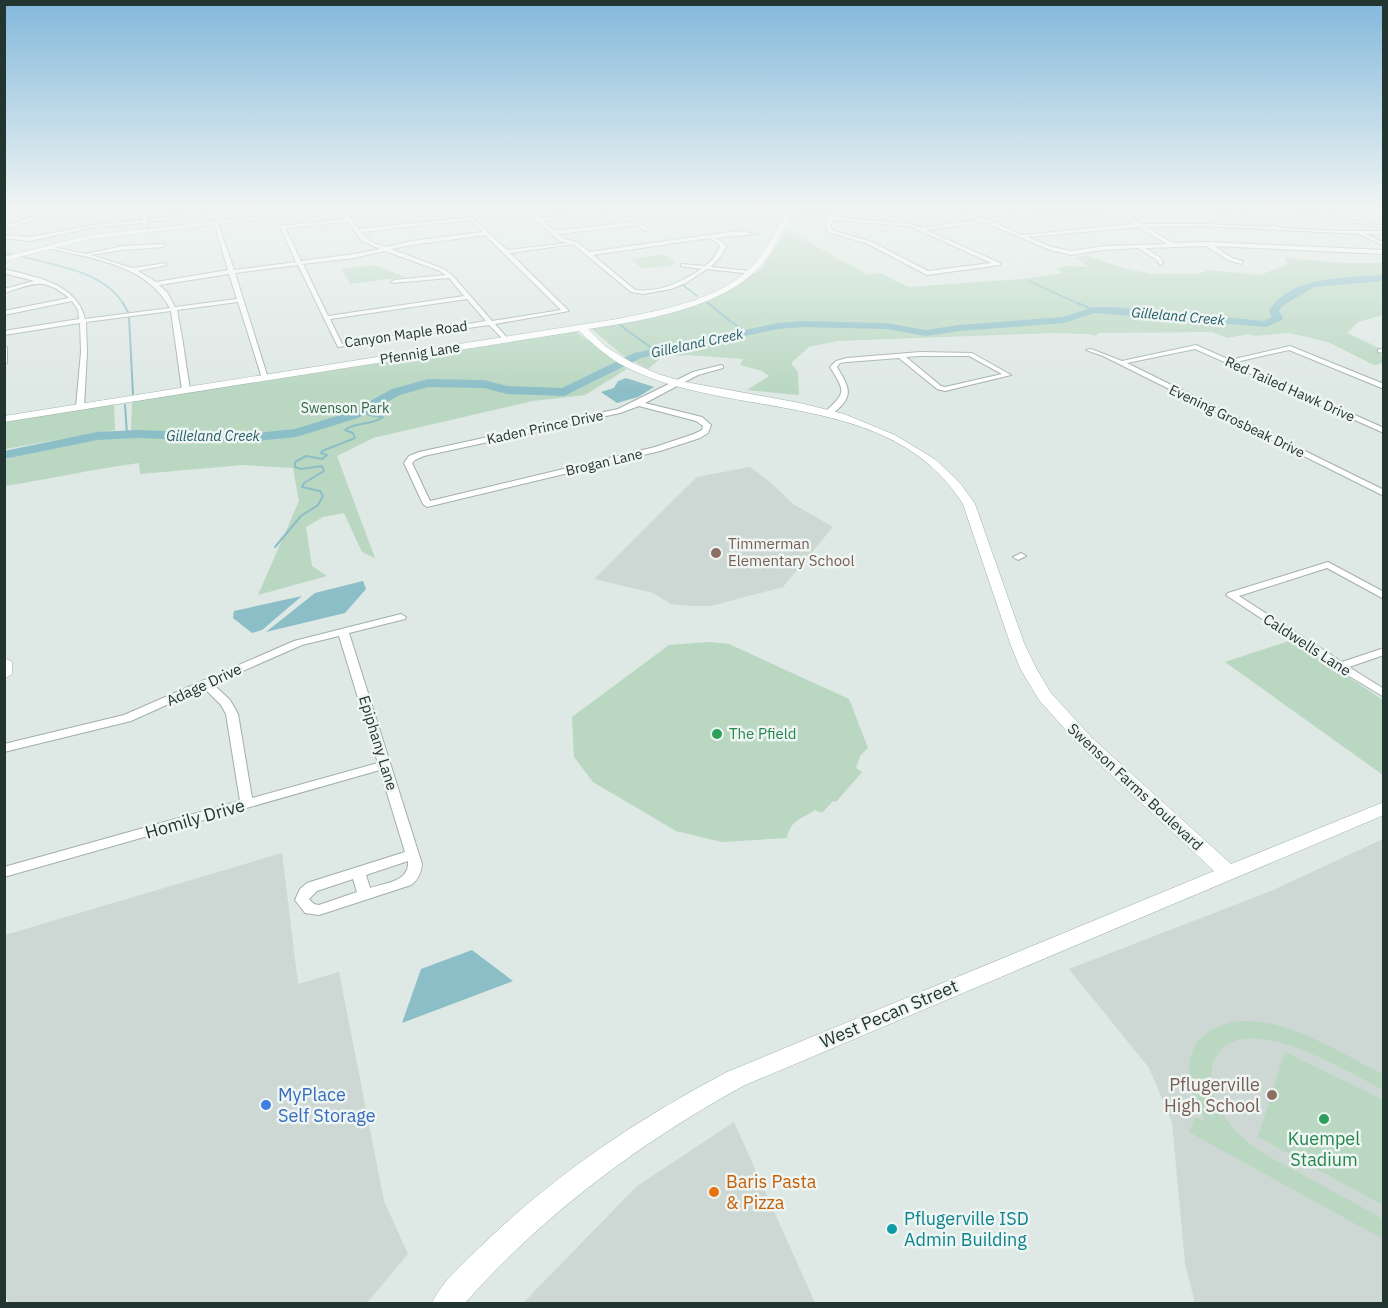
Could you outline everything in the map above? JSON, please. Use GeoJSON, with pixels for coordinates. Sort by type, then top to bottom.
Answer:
{"type":"FeatureCollection","features":[{"type":"Feature","properties":{"kind":"street"},"geometry":{"type":"LineString","coordinates":[[132,270],[155,285],[169,298],[173,309],[186,390]]}},
{"type":"Feature","properties":{"kind":"street"},"geometry":{"type":"LineString","coordinates":[[155,285],[245,270]]}},
{"type":"Feature","properties":{"kind":"street","name":"Canyon Maple Road"},"geometry":{"type":"LineString","coordinates":[[303,270],[340,346],[490,322]]}},
{"type":"Feature","properties":{"kind":"street"},"geometry":{"type":"LineString","coordinates":[[435,270],[450,276],[506,340]]}},
{"type":"Feature","properties":{"kind":"street"},"geometry":{"type":"LineString","coordinates":[[490,322],[566,311],[524,270]]}},
{"type":"Feature","properties":{"kind":"street"},"geometry":{"type":"LineString","coordinates":[[608,270],[633,291],[641,294],[672,286],[703,270]]}},
{"type":"Feature","properties":{"kind":"street"},"geometry":{"type":"LineString","coordinates":[[725,270],[750,273]]}},
{"type":"Feature","properties":{"kind":"street","name":"Pfennig Lane"},"geometry":{"type":"LineString","coordinates":[[4,419],[581,328],[646,315],[685,304],[717,292],[753,270]]}},
{"type":"Feature","properties":{"kind":"street"},"geometry":{"type":"LineString","coordinates":[[921,270],[927,273],[950,270]]}},
{"type":"Feature","properties":{"kind":"street"},"geometry":{"type":"LineString","coordinates":[[4,271],[58,289],[74,299],[80,308],[84,321],[80,407]]}},
{"type":"Feature","properties":{"kind":"street"},"geometry":{"type":"LineString","coordinates":[[230,272],[265,378]]}},
{"type":"Feature","properties":{"kind":"street"},"geometry":{"type":"LineString","coordinates":[[394,282],[450,276]]}},
{"type":"Feature","properties":{"kind":"street"},"geometry":{"type":"LineString","coordinates":[[4,291],[38,281]]}},
{"type":"Feature","properties":{"kind":"street"},"geometry":{"type":"LineString","coordinates":[[327,318],[469,297]]}},
{"type":"Feature","properties":{"kind":"street"},"geometry":{"type":"LineString","coordinates":[[4,313],[74,299]]}},
{"type":"Feature","properties":{"kind":"street"},"geometry":{"type":"LineString","coordinates":[[4,333],[240,300]]}},
{"type":"Feature","properties":{"kind":"street","name":"Swenson Farms Boulevard"},"geometry":{"type":"LineString","coordinates":[[581,328],[608,350],[634,366],[678,383],[828,413],[868,427],[908,446],[933,463],[956,485],[969,504],[1017,643],[1028,668],[1045,696],[1086,742],[1228,872]]}},
{"type":"Feature","properties":{"kind":"street"},"geometry":{"type":"LineString","coordinates":[[4,347],[4,363]]}},
{"type":"Feature","properties":{"kind":"street","name":"Red Tailed Hawk Drive"},"geometry":{"type":"LineString","coordinates":[[1120,363],[1196,347],[1383,431]]}},
{"type":"Feature","properties":{"kind":"street"},"geometry":{"type":"LineString","coordinates":[[1229,362],[1290,348],[1383,387]]}},
{"type":"Feature","properties":{"kind":"street","name":"Evening Grosbeak Drive"},"geometry":{"type":"LineString","coordinates":[[1089,350],[1120,363],[1383,494]]}},
{"type":"Feature","properties":{"kind":"street"},"geometry":{"type":"LineString","coordinates":[[828,413],[842,403],[846,397],[846,389],[833,367],[838,363],[901,356],[970,354],[1008,375],[945,389],[939,388],[901,356]]}},
{"type":"Feature","properties":{"kind":"street","name":"Kaden Prince Drive"},"geometry":{"type":"LineString","coordinates":[[427,504],[408,462],[417,456],[620,411],[642,404],[707,368],[721,367]]}},
{"type":"Feature","properties":{"kind":"street","name":"Brogan Lane"},"geometry":{"type":"LineString","coordinates":[[427,504],[657,449],[698,436],[705,431],[707,424],[699,418],[642,404]]}},
{"type":"Feature","properties":{"kind":"street","name":"Caldwells Lane"},"geometry":{"type":"LineString","coordinates":[[1383,596],[1328,565],[1231,595],[1383,694]]}},
{"type":"Feature","properties":{"kind":"street","name":"Adage Drive"},"geometry":{"type":"LineString","coordinates":[[4,748],[127,718],[298,643],[401,617]]}},
{"type":"Feature","properties":{"kind":"street","name":"Epiphany Lane"},"geometry":{"type":"LineString","coordinates":[[344,631],[412,855]]}},
{"type":"Feature","properties":{"kind":"street"},"geometry":{"type":"LineString","coordinates":[[1340,666],[1383,651]]}},
{"type":"Feature","properties":{"kind":"street"},"geometry":{"type":"LineString","coordinates":[[4,662],[4,674]]}},
{"type":"Feature","properties":{"kind":"street"},"geometry":{"type":"LineString","coordinates":[[206,684],[226,703],[232,714],[247,804]]}},
{"type":"Feature","properties":{"kind":"street","name":"Homily Drive"},"geometry":{"type":"LineString","coordinates":[[4,872],[385,765]]}},
{"type":"Feature","properties":{"kind":"street","name":"West Pecan Street"},"geometry":{"type":"LineString","coordinates":[[445,1304],[518,1227],[569,1184],[628,1141],[682,1106],[735,1079],[1383,808]]}},
{"type":"Feature","properties":{"kind":"street"},"geometry":{"type":"LineString","coordinates":[[412,855],[415,872],[412,878],[319,910],[310,909],[302,900],[305,893],[312,887],[412,855]]}},
{"type":"Feature","properties":{"kind":"street"},"geometry":{"type":"LineString","coordinates":[[358,872],[365,895]]}},
{"type":"Feature","properties":{"kind":"shaded area","name":"Timmerman Elementary School"},"geometry":{"type":"Polygon","coordinates":[[[750,467],[793,504],[833,527],[783,587],[711,606],[690,606],[671,604],[653,593],[594,579],[697,477],[750,467]]]}},
{"type":"Feature","properties":{"kind":"shaded area","name":"Pflugerville High School"},"geometry":{"type":"Polygon","coordinates":[[[1383,839],[1383,1303],[1195,1303],[1185,1264],[1172,1122],[1149,1068],[1069,969],[1271,891],[1383,839]]]}},
{"type":"Feature","properties":{"kind":"shaded area"},"geometry":{"type":"Polygon","coordinates":[[[282,853],[298,984],[339,972],[384,1201],[408,1254],[367,1303],[9,1303],[4,1293],[5,935],[282,853]]]}},
{"type":"Feature","properties":{"kind":"shaded area"},"geometry":{"type":"Polygon","coordinates":[[[734,1122],[815,1303],[523,1303],[637,1186],[734,1122]]]}},
{"type":"Feature","properties":{"kind":"green space"},"geometry":{"type":"Polygon","coordinates":[[[343,270],[387,270],[406,277],[350,284],[343,270]]]}},
{"type":"Feature","properties":{"kind":"green space"},"geometry":{"type":"Polygon","coordinates":[[[759,270],[859,270],[868,275],[880,273],[908,287],[1023,279],[1062,273],[1058,270],[1133,270],[1152,274],[1197,274],[1209,270],[1260,275],[1273,270],[1383,270],[1383,315],[1358,322],[1347,333],[1383,350],[1381,354],[1383,363],[1374,365],[1328,342],[1289,333],[1255,336],[1248,334],[1227,338],[1212,332],[1099,333],[1095,336],[1055,333],[837,341],[809,347],[791,363],[798,372],[799,395],[747,390],[769,376],[762,371],[740,365],[743,359],[687,355],[662,357],[648,369],[621,354],[592,329],[630,322],[728,291],[759,270]]]}},
{"type":"Feature","properties":{"kind":"green space","name":"Swenson Park"},"geometry":{"type":"Polygon","coordinates":[[[574,331],[627,369],[585,395],[533,401],[373,438],[337,456],[375,558],[362,552],[344,513],[323,517],[306,527],[312,566],[327,576],[258,595],[299,501],[293,468],[243,465],[140,474],[139,463],[5,486],[4,460],[67,441],[131,431],[134,401],[574,331]]]}},
{"type":"Feature","properties":{"kind":"green space"},"geometry":{"type":"Polygon","coordinates":[[[114,404],[115,430],[5,449],[5,422],[114,404]]]}},
{"type":"Feature","properties":{"kind":"green space"},"geometry":{"type":"Polygon","coordinates":[[[1292,640],[1383,700],[1383,775],[1225,662],[1292,640]]]}},
{"type":"Feature","properties":{"kind":"green space","name":"The Pfield"},"geometry":{"type":"Polygon","coordinates":[[[708,642],[729,644],[849,699],[868,748],[860,756],[856,768],[862,772],[836,802],[833,801],[822,813],[815,810],[794,824],[787,838],[722,842],[676,831],[593,782],[574,757],[572,717],[669,645],[708,642]]]}},
{"type":"Feature","properties":{"kind":"green space"},"geometry":{"type":"Polygon","coordinates":[[[1240,1021],[1278,1025],[1296,1031],[1383,1074],[1383,1090],[1345,1069],[1291,1046],[1264,1039],[1241,1039],[1223,1048],[1212,1068],[1211,1085],[1220,1109],[1242,1137],[1267,1156],[1383,1219],[1383,1239],[1189,1132],[1195,1117],[1206,1122],[1197,1106],[1192,1089],[1189,1073],[1190,1058],[1196,1045],[1205,1034],[1220,1026],[1240,1021]]]}},
{"type":"Feature","properties":{"kind":"green space","name":"Kuempel Stadium"},"geometry":{"type":"Polygon","coordinates":[[[1285,1052],[1383,1100],[1383,1205],[1258,1137],[1285,1052]]]}},
{"type":"Feature","properties":{"kind":"water"},"geometry":{"type":"Polygon","coordinates":[[[626,378],[654,387],[638,397],[617,403],[601,392],[614,388],[618,381],[626,378]]]}},
{"type":"Feature","properties":{"kind":"water"},"geometry":{"type":"Polygon","coordinates":[[[363,581],[366,589],[345,613],[266,632],[315,593],[363,581]]]}},
{"type":"Feature","properties":{"kind":"water"},"geometry":{"type":"Polygon","coordinates":[[[302,596],[262,630],[252,633],[233,618],[234,611],[302,596]]]}},
{"type":"Feature","properties":{"kind":"water"},"geometry":{"type":"Polygon","coordinates":[[[472,950],[513,981],[402,1023],[421,969],[472,950]]]}},
{"type":"Feature","properties":{"kind":"waterway"},"geometry":{"type":"LineString","coordinates":[[74,270],[105,284],[124,305]]}},
{"type":"Feature","properties":{"kind":"waterway","name":"Gilleland Creek"},"geometry":{"type":"LineString","coordinates":[[4,455],[97,436],[136,434],[246,438],[296,433],[354,415],[396,392],[428,383],[484,384],[507,390],[564,392],[638,355],[778,326],[802,324],[886,326],[926,333],[959,328],[1064,320],[1093,310],[1116,310],[1266,324],[1278,318],[1274,311],[1278,304],[1312,284],[1384,278]]}},
{"type":"Feature","properties":{"kind":"waterway"},"geometry":{"type":"LineString","coordinates":[[1029,281],[1081,305]]}},
{"type":"Feature","properties":{"kind":"waterway"},"geometry":{"type":"LineString","coordinates":[[683,285],[697,296]]}},
{"type":"Feature","properties":{"kind":"waterway"},"geometry":{"type":"LineString","coordinates":[[123,303],[128,312]]}},
{"type":"Feature","properties":{"kind":"waterway"},"geometry":{"type":"LineString","coordinates":[[708,303],[730,321]]}},
{"type":"Feature","properties":{"kind":"waterway"},"geometry":{"type":"LineString","coordinates":[[1078,303],[1093,310]]}},
{"type":"Feature","properties":{"kind":"waterway"},"geometry":{"type":"LineString","coordinates":[[129,317],[133,394]]}},
{"type":"Feature","properties":{"kind":"waterway"},"geometry":{"type":"LineString","coordinates":[[732,322],[747,333]]}},
{"type":"Feature","properties":{"kind":"waterway"},"geometry":{"type":"LineString","coordinates":[[621,325],[626,330]]}},
{"type":"Feature","properties":{"kind":"waterway"},"geometry":{"type":"LineString","coordinates":[[628,331],[656,351]]}},
{"type":"Feature","properties":{"kind":"waterway"},"geometry":{"type":"LineString","coordinates":[[125,405],[127,434]]}},
{"type":"Feature","properties":{"kind":"waterway"},"geometry":{"type":"LineString","coordinates":[[275,547],[301,516],[318,505],[323,496],[320,491],[302,487],[304,483],[324,471],[322,466],[301,469],[295,467],[295,462],[306,456],[322,459],[327,455],[321,453],[322,451],[355,438],[353,433],[345,430],[354,425],[374,422],[383,417],[369,415],[362,411]]}},
{"type":"Feature","properties":{"kind":"place","name":"Timmerman Elementary School"},"geometry":{"type":"Point","coordinates":[716,553]}},
{"type":"Feature","properties":{"kind":"place","name":"The Pfield"},"geometry":{"type":"Point","coordinates":[717,734]}},
{"type":"Feature","properties":{"kind":"place","name":"Pflugerville High School"},"geometry":{"type":"Point","coordinates":[1272,1095]}},
{"type":"Feature","properties":{"kind":"place","name":"MyPlace Self Storage"},"geometry":{"type":"Point","coordinates":[266,1105]}},
{"type":"Feature","properties":{"kind":"place","name":"Kuempel Stadium"},"geometry":{"type":"Point","coordinates":[1324,1119]}},
{"type":"Feature","properties":{"kind":"place","name":"Baris Pasta & Pizza"},"geometry":{"type":"Point","coordinates":[714,1192]}},
{"type":"Feature","properties":{"kind":"place","name":"Pflugerville ISD Admin Building"},"geometry":{"type":"Point","coordinates":[892,1229]}}]}
